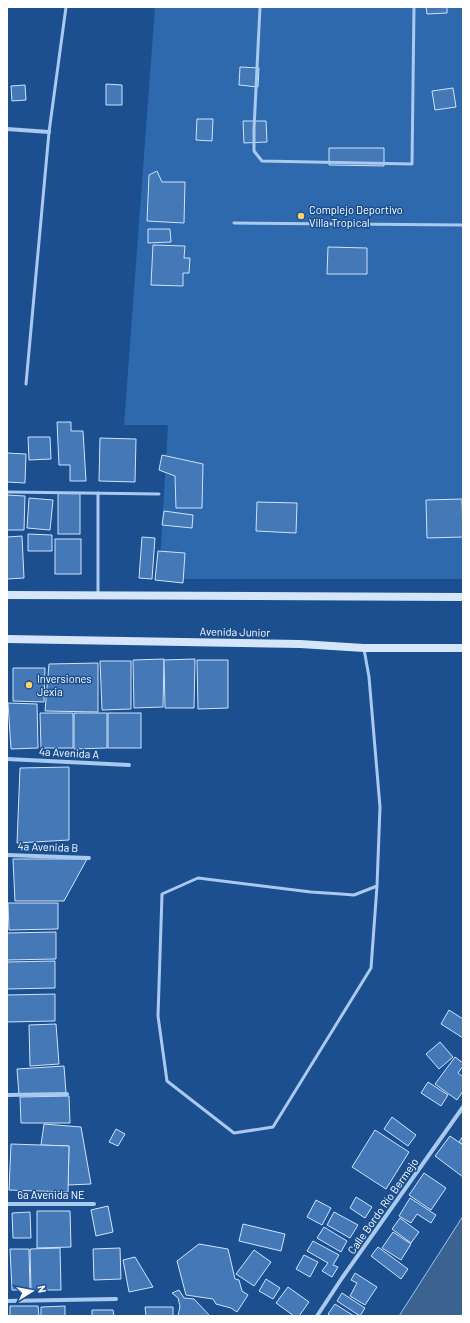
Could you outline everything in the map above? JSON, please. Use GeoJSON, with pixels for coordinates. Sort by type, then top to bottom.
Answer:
{"type":"FeatureCollection","features":[{"type":"Feature","properties":{"kind":"main road"},"geometry":{"type":"LineString","coordinates":[[7,595],[463,598]]}},
{"type":"Feature","properties":{"kind":"main road","name":"Avenida Junior"},"geometry":{"type":"LineString","coordinates":[[7,640],[292,644],[364,648],[463,648]]}},
{"type":"Feature","properties":{"kind":"street"},"geometry":{"type":"LineString","coordinates":[[7,129],[49,132]]}},
{"type":"Feature","properties":{"kind":"street","name":"4a Avenida A"},"geometry":{"type":"LineString","coordinates":[[7,759],[129,765]]}},
{"type":"Feature","properties":{"kind":"street","name":"4a Avenida B"},"geometry":{"type":"LineString","coordinates":[[7,855],[89,858]]}},
{"type":"Feature","properties":{"kind":"street"},"geometry":{"type":"LineString","coordinates":[[7,1095],[67,1094]]}},
{"type":"Feature","properties":{"kind":"street","name":"Calle Bordo Río Bermejo"},"geometry":{"type":"LineString","coordinates":[[317,1316],[342,1278],[463,1107]]}},
{"type":"Feature","properties":{"kind":"street","name":"6a Avenida NE"},"geometry":{"type":"LineString","coordinates":[[7,1204],[94,1204]]}},
{"type":"Feature","properties":{"kind":"street"},"geometry":{"type":"LineString","coordinates":[[7,1301],[116,1299]]}},
{"type":"Feature","properties":{"kind":"lane"},"geometry":{"type":"LineString","coordinates":[[26,384],[49,132],[66,7]]}},
{"type":"Feature","properties":{"kind":"lane"},"geometry":{"type":"LineString","coordinates":[[260,7],[254,151],[262,161],[412,164],[414,7]]}},
{"type":"Feature","properties":{"kind":"lane"},"geometry":{"type":"LineString","coordinates":[[234,223],[463,224]]}},
{"type":"Feature","properties":{"kind":"lane"},"geometry":{"type":"LineString","coordinates":[[7,492],[159,494]]}},
{"type":"Feature","properties":{"kind":"lane"},"geometry":{"type":"LineString","coordinates":[[98,493],[98,596]]}},
{"type":"Feature","properties":{"kind":"lane"},"geometry":{"type":"LineString","coordinates":[[364,648],[369,677],[380,807],[377,886],[371,968],[273,1127],[234,1133],[167,1081],[158,1016],[162,894],[198,878],[311,892],[341,894],[354,894],[377,886]]}},
{"type":"Feature","properties":{"kind":"shaded area","name":"Complejo Deportivo Villa Tropical"},"geometry":{"type":"Polygon","coordinates":[[[155,7],[463,7],[463,579],[159,579],[168,425],[124,425],[155,7]]]}},
{"type":"Feature","properties":{"kind":"shaded area"},"geometry":{"type":"Polygon","coordinates":[[[463,1216],[463,1316],[399,1316],[463,1216]]]}},
{"type":"Feature","properties":{"kind":"building"},"geometry":{"type":"Polygon","coordinates":[[[426,7],[447,7],[447,13],[427,14],[426,7]]]}},
{"type":"Feature","properties":{"kind":"building"},"geometry":{"type":"Polygon","coordinates":[[[240,67],[259,68],[258,87],[239,85],[240,67]]]}},
{"type":"Feature","properties":{"kind":"building"},"geometry":{"type":"Polygon","coordinates":[[[106,84],[122,85],[122,105],[106,105],[106,84]]]}},
{"type":"Feature","properties":{"kind":"building"},"geometry":{"type":"Polygon","coordinates":[[[25,85],[26,100],[12,101],[11,86],[25,85]]]}},
{"type":"Feature","properties":{"kind":"building"},"geometry":{"type":"Polygon","coordinates":[[[453,88],[456,107],[435,110],[432,91],[453,88]]]}},
{"type":"Feature","properties":{"kind":"building"},"geometry":{"type":"Polygon","coordinates":[[[197,119],[213,119],[212,141],[196,140],[197,119]]]}},
{"type":"Feature","properties":{"kind":"building"},"geometry":{"type":"Polygon","coordinates":[[[243,121],[266,121],[267,142],[244,143],[243,121]]]}},
{"type":"Feature","properties":{"kind":"building"},"geometry":{"type":"Polygon","coordinates":[[[329,148],[384,148],[384,166],[329,165],[329,148]]]}},
{"type":"Feature","properties":{"kind":"building"},"geometry":{"type":"Polygon","coordinates":[[[157,171],[162,182],[185,182],[184,223],[147,221],[149,175],[157,171]]]}},
{"type":"Feature","properties":{"kind":"building"},"geometry":{"type":"Polygon","coordinates":[[[148,229],[170,229],[171,242],[148,243],[148,229]]]}},
{"type":"Feature","properties":{"kind":"building"},"geometry":{"type":"Polygon","coordinates":[[[153,245],[185,246],[184,258],[190,258],[189,273],[183,273],[183,286],[151,285],[153,245]]]}},
{"type":"Feature","properties":{"kind":"building"},"geometry":{"type":"Polygon","coordinates":[[[328,247],[367,248],[367,274],[327,274],[328,247]]]}},
{"type":"Feature","properties":{"kind":"building"},"geometry":{"type":"Polygon","coordinates":[[[57,422],[71,422],[71,431],[83,431],[86,481],[70,481],[70,465],[59,465],[57,422]]]}},
{"type":"Feature","properties":{"kind":"building"},"geometry":{"type":"Polygon","coordinates":[[[28,437],[50,437],[51,459],[29,460],[28,437]]]}},
{"type":"Feature","properties":{"kind":"building"},"geometry":{"type":"Polygon","coordinates":[[[100,438],[136,439],[135,482],[99,481],[100,438]]]}},
{"type":"Feature","properties":{"kind":"building"},"geometry":{"type":"Polygon","coordinates":[[[7,453],[26,454],[25,483],[7,482],[7,453]]]}},
{"type":"Feature","properties":{"kind":"building"},"geometry":{"type":"Polygon","coordinates":[[[162,455],[203,464],[202,508],[176,508],[175,476],[159,470],[162,455]]]}},
{"type":"Feature","properties":{"kind":"building"},"geometry":{"type":"Polygon","coordinates":[[[58,493],[80,493],[80,534],[58,534],[58,493]]]}},
{"type":"Feature","properties":{"kind":"building"},"geometry":{"type":"Polygon","coordinates":[[[7,495],[25,496],[24,530],[7,530],[7,495]]]}},
{"type":"Feature","properties":{"kind":"building"},"geometry":{"type":"Polygon","coordinates":[[[29,498],[53,500],[50,530],[27,528],[29,498]]]}},
{"type":"Feature","properties":{"kind":"building"},"geometry":{"type":"Polygon","coordinates":[[[462,499],[463,537],[427,538],[426,500],[462,499]]]}},
{"type":"Feature","properties":{"kind":"building"},"geometry":{"type":"Polygon","coordinates":[[[257,502],[297,503],[296,533],[256,531],[257,502]]]}},
{"type":"Feature","properties":{"kind":"building"},"geometry":{"type":"Polygon","coordinates":[[[164,511],[193,515],[192,528],[162,525],[164,511]]]}},
{"type":"Feature","properties":{"kind":"building"},"geometry":{"type":"Polygon","coordinates":[[[28,534],[52,535],[52,551],[28,551],[28,534]]]}},
{"type":"Feature","properties":{"kind":"building"},"geometry":{"type":"Polygon","coordinates":[[[22,536],[24,578],[7,579],[7,537],[22,536]]]}},
{"type":"Feature","properties":{"kind":"building"},"geometry":{"type":"Polygon","coordinates":[[[142,537],[155,538],[152,579],[139,578],[142,537]]]}},
{"type":"Feature","properties":{"kind":"building"},"geometry":{"type":"Polygon","coordinates":[[[55,539],[81,539],[81,574],[55,574],[55,539]]]}},
{"type":"Feature","properties":{"kind":"building"},"geometry":{"type":"Polygon","coordinates":[[[158,551],[185,553],[183,583],[155,580],[158,551]]]}},
{"type":"Feature","properties":{"kind":"building"},"geometry":{"type":"Polygon","coordinates":[[[164,659],[163,707],[134,708],[133,660],[164,659]]]}},
{"type":"Feature","properties":{"kind":"building"},"geometry":{"type":"Polygon","coordinates":[[[195,659],[194,708],[165,708],[164,660],[195,659]]]}},
{"type":"Feature","properties":{"kind":"building"},"geometry":{"type":"Polygon","coordinates":[[[197,660],[228,660],[228,708],[198,709],[197,660]]]}},
{"type":"Feature","properties":{"kind":"building"},"geometry":{"type":"Polygon","coordinates":[[[100,661],[131,661],[131,709],[102,710],[100,661]]]}},
{"type":"Feature","properties":{"kind":"building"},"geometry":{"type":"Polygon","coordinates":[[[98,663],[98,712],[45,711],[49,664],[98,663]]]}},
{"type":"Feature","properties":{"kind":"building","name":"Inversiones Jexia"},"geometry":{"type":"Polygon","coordinates":[[[13,668],[45,668],[44,702],[13,701],[13,668]]]}},
{"type":"Feature","properties":{"kind":"building"},"geometry":{"type":"Polygon","coordinates":[[[8,703],[37,704],[38,748],[11,749],[8,703]]]}},
{"type":"Feature","properties":{"kind":"building"},"geometry":{"type":"Polygon","coordinates":[[[40,713],[73,713],[73,748],[41,748],[40,713]]]}},
{"type":"Feature","properties":{"kind":"building"},"geometry":{"type":"Polygon","coordinates":[[[74,713],[107,713],[107,748],[74,749],[74,713]]]}},
{"type":"Feature","properties":{"kind":"building"},"geometry":{"type":"Polygon","coordinates":[[[108,713],[141,713],[141,748],[108,748],[108,713]]]}},
{"type":"Feature","properties":{"kind":"building"},"geometry":{"type":"Polygon","coordinates":[[[69,767],[69,840],[17,843],[20,768],[69,767]]]}},
{"type":"Feature","properties":{"kind":"building"},"geometry":{"type":"Polygon","coordinates":[[[13,859],[87,859],[64,901],[15,901],[13,859]]]}},
{"type":"Feature","properties":{"kind":"building"},"geometry":{"type":"Polygon","coordinates":[[[8,903],[58,903],[58,929],[9,930],[8,903]]]}},
{"type":"Feature","properties":{"kind":"building"},"geometry":{"type":"Polygon","coordinates":[[[56,932],[56,959],[7,960],[7,933],[56,932]]]}},
{"type":"Feature","properties":{"kind":"building"},"geometry":{"type":"Polygon","coordinates":[[[55,961],[55,988],[7,989],[7,962],[55,961]]]}},
{"type":"Feature","properties":{"kind":"building"},"geometry":{"type":"Polygon","coordinates":[[[55,994],[55,1021],[7,1022],[7,995],[55,994]]]}},
{"type":"Feature","properties":{"kind":"building"},"geometry":{"type":"Polygon","coordinates":[[[449,1010],[463,1019],[463,1038],[441,1024],[449,1010]]]}},
{"type":"Feature","properties":{"kind":"building"},"geometry":{"type":"Polygon","coordinates":[[[56,1024],[59,1064],[30,1066],[29,1025],[56,1024]]]}},
{"type":"Feature","properties":{"kind":"building"},"geometry":{"type":"Polygon","coordinates":[[[440,1042],[453,1057],[439,1069],[426,1054],[440,1042]]]}},
{"type":"Feature","properties":{"kind":"building"},"geometry":{"type":"Polygon","coordinates":[[[455,1057],[463,1063],[463,1066],[458,1073],[463,1077],[463,1091],[457,1100],[435,1084],[455,1057]]]}},
{"type":"Feature","properties":{"kind":"building"},"geometry":{"type":"Polygon","coordinates":[[[64,1066],[66,1093],[19,1095],[17,1069],[64,1066]]]}},
{"type":"Feature","properties":{"kind":"building"},"geometry":{"type":"Polygon","coordinates":[[[428,1082],[448,1095],[441,1106],[421,1093],[428,1082]]]}},
{"type":"Feature","properties":{"kind":"building"},"geometry":{"type":"Polygon","coordinates":[[[69,1096],[70,1123],[21,1123],[20,1097],[69,1096]]]}},
{"type":"Feature","properties":{"kind":"building"},"geometry":{"type":"Polygon","coordinates":[[[392,1117],[416,1135],[408,1146],[384,1129],[392,1117]]]}},
{"type":"Feature","properties":{"kind":"building"},"geometry":{"type":"Polygon","coordinates":[[[44,1124],[81,1127],[91,1184],[68,1185],[69,1146],[41,1145],[44,1124]]]}},
{"type":"Feature","properties":{"kind":"building"},"geometry":{"type":"Polygon","coordinates":[[[116,1129],[125,1134],[118,1146],[109,1142],[116,1129]]]}},
{"type":"Feature","properties":{"kind":"building"},"geometry":{"type":"Polygon","coordinates":[[[375,1130],[409,1152],[386,1189],[352,1167],[375,1130]]]}},
{"type":"Feature","properties":{"kind":"building"},"geometry":{"type":"Polygon","coordinates":[[[450,1136],[463,1145],[463,1177],[435,1156],[450,1136]]]}},
{"type":"Feature","properties":{"kind":"building"},"geometry":{"type":"Polygon","coordinates":[[[463,1136],[463,1145],[459,1142],[463,1136]]]}},
{"type":"Feature","properties":{"kind":"building"},"geometry":{"type":"Polygon","coordinates":[[[11,1144],[69,1146],[68,1192],[9,1190],[11,1144]]]}},
{"type":"Feature","properties":{"kind":"building"},"geometry":{"type":"Polygon","coordinates":[[[424,1173],[446,1188],[431,1210],[409,1195],[424,1173]]]}},
{"type":"Feature","properties":{"kind":"building"},"geometry":{"type":"Polygon","coordinates":[[[356,1197],[372,1207],[365,1218],[350,1208],[356,1197]]]}},
{"type":"Feature","properties":{"kind":"building"},"geometry":{"type":"Polygon","coordinates":[[[410,1198],[436,1215],[431,1223],[417,1214],[411,1223],[399,1216],[410,1198]]]}},
{"type":"Feature","properties":{"kind":"building"},"geometry":{"type":"Polygon","coordinates":[[[316,1200],[331,1208],[322,1225],[307,1217],[316,1200]]]}},
{"type":"Feature","properties":{"kind":"building"},"geometry":{"type":"Polygon","coordinates":[[[108,1206],[113,1232],[96,1236],[91,1210],[108,1206]]]}},
{"type":"Feature","properties":{"kind":"building"},"geometry":{"type":"Polygon","coordinates":[[[37,1211],[70,1211],[71,1247],[37,1248],[37,1211]]]}},
{"type":"Feature","properties":{"kind":"building"},"geometry":{"type":"Polygon","coordinates":[[[30,1212],[31,1238],[13,1238],[12,1213],[30,1212]]]}},
{"type":"Feature","properties":{"kind":"building"},"geometry":{"type":"Polygon","coordinates":[[[334,1212],[358,1225],[350,1238],[327,1225],[334,1212]]]}},
{"type":"Feature","properties":{"kind":"building"},"geometry":{"type":"Polygon","coordinates":[[[400,1218],[419,1232],[411,1243],[392,1229],[400,1218]]]}},
{"type":"Feature","properties":{"kind":"building"},"geometry":{"type":"Polygon","coordinates":[[[243,1224],[285,1234],[281,1251],[239,1241],[243,1224]]]}},
{"type":"Feature","properties":{"kind":"building"},"geometry":{"type":"Polygon","coordinates":[[[324,1227],[347,1241],[341,1252],[317,1238],[324,1227]]]}},
{"type":"Feature","properties":{"kind":"building"},"geometry":{"type":"Polygon","coordinates":[[[393,1232],[411,1244],[401,1260],[382,1248],[393,1232]]]}},
{"type":"Feature","properties":{"kind":"building"},"geometry":{"type":"Polygon","coordinates":[[[313,1241],[339,1255],[333,1265],[338,1267],[332,1277],[322,1271],[328,1263],[307,1251],[313,1241]]]}},
{"type":"Feature","properties":{"kind":"building"},"geometry":{"type":"Polygon","coordinates":[[[199,1244],[228,1249],[235,1279],[239,1280],[242,1291],[248,1295],[237,1312],[231,1308],[216,1304],[213,1299],[186,1295],[177,1261],[199,1244]]]}},
{"type":"Feature","properties":{"kind":"building"},"geometry":{"type":"Polygon","coordinates":[[[378,1247],[408,1269],[401,1279],[371,1256],[378,1247]]]}},
{"type":"Feature","properties":{"kind":"building"},"geometry":{"type":"Polygon","coordinates":[[[60,1248],[61,1290],[31,1290],[30,1249],[60,1248]]]}},
{"type":"Feature","properties":{"kind":"building"},"geometry":{"type":"Polygon","coordinates":[[[120,1248],[121,1279],[94,1280],[93,1249],[120,1248]]]}},
{"type":"Feature","properties":{"kind":"building"},"geometry":{"type":"Polygon","coordinates":[[[10,1249],[29,1249],[30,1290],[12,1290],[10,1249]]]}},
{"type":"Feature","properties":{"kind":"building"},"geometry":{"type":"Polygon","coordinates":[[[254,1250],[271,1262],[254,1286],[236,1274],[254,1250]]]}},
{"type":"Feature","properties":{"kind":"building"},"geometry":{"type":"Polygon","coordinates":[[[304,1255],[318,1262],[310,1277],[296,1269],[304,1255]]]}},
{"type":"Feature","properties":{"kind":"building"},"geometry":{"type":"Polygon","coordinates":[[[135,1257],[153,1287],[129,1292],[123,1260],[135,1257]]]}},
{"type":"Feature","properties":{"kind":"building"},"geometry":{"type":"Polygon","coordinates":[[[355,1273],[377,1287],[365,1305],[350,1296],[357,1283],[351,1280],[355,1273]]]}},
{"type":"Feature","properties":{"kind":"building"},"geometry":{"type":"Polygon","coordinates":[[[266,1279],[280,1288],[273,1299],[259,1291],[266,1279]]]}},
{"type":"Feature","properties":{"kind":"building"},"geometry":{"type":"Polygon","coordinates":[[[288,1287],[309,1302],[299,1316],[294,1316],[276,1303],[288,1287]]]}},
{"type":"Feature","properties":{"kind":"building"},"geometry":{"type":"Polygon","coordinates":[[[179,1290],[184,1298],[194,1299],[210,1316],[178,1316],[180,1306],[178,1298],[172,1293],[179,1290]]]}},
{"type":"Feature","properties":{"kind":"building"},"geometry":{"type":"Polygon","coordinates":[[[342,1293],[365,1308],[360,1316],[337,1301],[342,1293]]]}},
{"type":"Feature","properties":{"kind":"building"},"geometry":{"type":"Polygon","coordinates":[[[335,1304],[354,1316],[331,1316],[328,1314],[335,1304]]]}},
{"type":"Feature","properties":{"kind":"building"},"geometry":{"type":"Polygon","coordinates":[[[10,1306],[38,1306],[39,1316],[10,1316],[10,1306]]]}},
{"type":"Feature","properties":{"kind":"building"},"geometry":{"type":"Polygon","coordinates":[[[65,1306],[65,1316],[41,1316],[41,1307],[65,1306]]]}},
{"type":"Feature","properties":{"kind":"building"},"geometry":{"type":"Polygon","coordinates":[[[145,1307],[173,1307],[173,1316],[146,1316],[145,1307]]]}},
{"type":"Feature","properties":{"kind":"building"},"geometry":{"type":"Polygon","coordinates":[[[92,1310],[113,1310],[114,1316],[92,1316],[92,1310]]]}},
{"type":"Feature","properties":{"kind":"place","name":"Complejo Deportivo Villa Tropical"},"geometry":{"type":"Point","coordinates":[301,216]}},
{"type":"Feature","properties":{"kind":"place","name":"Inversiones Jexia"},"geometry":{"type":"Point","coordinates":[29,685]}}]}
